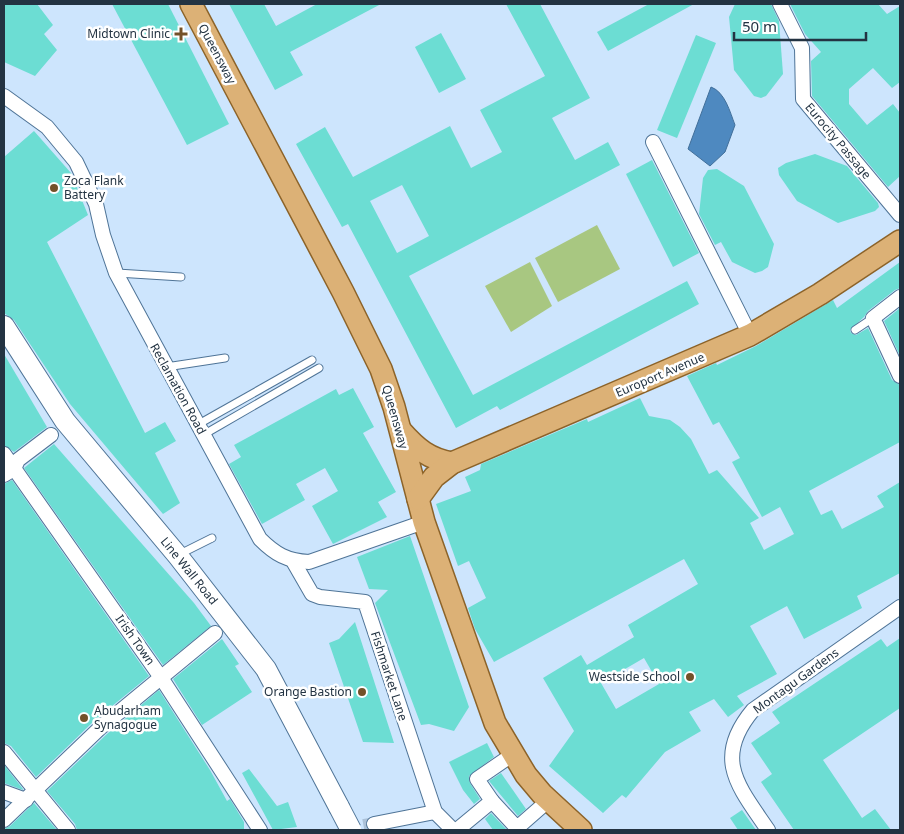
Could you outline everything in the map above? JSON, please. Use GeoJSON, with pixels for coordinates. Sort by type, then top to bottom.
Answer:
{"type":"FeatureCollection","features":[{"type":"Feature","properties":{"kind":"main road","name":"Queensway"},"geometry":{"type":"LineString","coordinates":[[191,4],[359,323],[381,369],[424,522],[495,724],[512,755],[526,775],[548,800],[581,830]]}},
{"type":"Feature","properties":{"kind":"main road","name":"Europort Avenue"},"geometry":{"type":"LineString","coordinates":[[418,499],[434,477],[452,463],[750,334],[820,294],[900,241]]}},
{"type":"Feature","properties":{"kind":"main road"},"geometry":{"type":"LineString","coordinates":[[398,428],[416,448],[434,460],[452,463]]}},
{"type":"Feature","properties":{"kind":"street","name":"Eurocity Passage"},"geometry":{"type":"LineString","coordinates":[[780,4],[802,48],[802,99],[900,215]]}},
{"type":"Feature","properties":{"kind":"street","name":"Reclamation Road"},"geometry":{"type":"LineString","coordinates":[[4,96],[47,126],[76,162],[96,204],[116,273],[200,430],[260,539],[281,557],[293,561]]}},
{"type":"Feature","properties":{"kind":"street"},"geometry":{"type":"LineString","coordinates":[[653,142],[750,334]]}},
{"type":"Feature","properties":{"kind":"street"},"geometry":{"type":"LineString","coordinates":[[900,296],[873,318],[900,376]]}},
{"type":"Feature","properties":{"kind":"street","name":"Line Wall Road"},"geometry":{"type":"LineString","coordinates":[[4,326],[65,421],[178,556],[266,669],[351,830]]}},
{"type":"Feature","properties":{"kind":"street"},"geometry":{"type":"LineString","coordinates":[[9,472],[18,460],[51,435]]}},
{"type":"Feature","properties":{"kind":"street","name":"Irish Town"},"geometry":{"type":"LineString","coordinates":[[4,454],[9,472],[162,679],[260,830]]}},
{"type":"Feature","properties":{"kind":"street"},"geometry":{"type":"LineString","coordinates":[[293,561],[309,562],[326,558],[424,522]]}},
{"type":"Feature","properties":{"kind":"street","name":"Fishmarket Lane"},"geometry":{"type":"LineString","coordinates":[[293,561],[312,594],[320,597],[365,602],[435,812],[453,830]]}},
{"type":"Feature","properties":{"kind":"street","name":"Montagu Gardens"},"geometry":{"type":"LineString","coordinates":[[768,830],[738,786],[733,774],[733,747],[742,724],[753,710],[900,607]]}},
{"type":"Feature","properties":{"kind":"street"},"geometry":{"type":"LineString","coordinates":[[4,820],[31,795],[43,780],[101,727],[162,679],[215,633]]}},
{"type":"Feature","properties":{"kind":"street"},"geometry":{"type":"LineString","coordinates":[[4,752],[31,795],[68,830]]}},
{"type":"Feature","properties":{"kind":"street"},"geometry":{"type":"LineString","coordinates":[[512,755],[478,779],[492,801],[516,828],[548,800]]}},
{"type":"Feature","properties":{"kind":"street"},"geometry":{"type":"LineString","coordinates":[[4,792],[31,795]]}},
{"type":"Feature","properties":{"kind":"street"},"geometry":{"type":"LineString","coordinates":[[457,830],[492,801]]}},
{"type":"Feature","properties":{"kind":"street"},"geometry":{"type":"LineString","coordinates":[[374,824],[435,812]]}},
{"type":"Feature","properties":{"kind":"lane"},"geometry":{"type":"LineString","coordinates":[[116,273],[181,277]]}},
{"type":"Feature","properties":{"kind":"lane"},"geometry":{"type":"LineString","coordinates":[[856,330],[873,318]]}},
{"type":"Feature","properties":{"kind":"lane"},"geometry":{"type":"LineString","coordinates":[[166,367],[225,358]]}},
{"type":"Feature","properties":{"kind":"lane"},"geometry":{"type":"LineString","coordinates":[[200,430],[312,360]]}},
{"type":"Feature","properties":{"kind":"lane"},"geometry":{"type":"LineString","coordinates":[[200,430],[318,368]]}},
{"type":"Feature","properties":{"kind":"lane"},"geometry":{"type":"LineString","coordinates":[[178,556],[212,538]]}},
{"type":"Feature","properties":{"kind":"green space"},"geometry":{"type":"Polygon","coordinates":[[[597,225],[620,269],[558,302],[535,258],[597,225]]]}},
{"type":"Feature","properties":{"kind":"green space"},"geometry":{"type":"Polygon","coordinates":[[[530,262],[552,306],[511,332],[485,286],[530,262]]]}},
{"type":"Feature","properties":{"kind":"water"},"geometry":{"type":"Polygon","coordinates":[[[711,87],[720,93],[735,125],[725,152],[710,166],[688,149],[711,87]]]}},
{"type":"Feature","properties":{"kind":"building"},"geometry":{"type":"Polygon","coordinates":[[[4,4],[37,4],[53,25],[44,34],[57,50],[35,76],[4,62],[4,4]]]}},
{"type":"Feature","properties":{"kind":"building"},"geometry":{"type":"Polygon","coordinates":[[[112,4],[168,4],[229,124],[187,145],[112,4]]]}},
{"type":"Feature","properties":{"kind":"building"},"geometry":{"type":"Polygon","coordinates":[[[229,4],[264,4],[276,26],[317,4],[381,4],[290,52],[303,75],[275,90],[229,4]]]}},
{"type":"Feature","properties":{"kind":"building"},"geometry":{"type":"Polygon","coordinates":[[[506,4],[540,4],[590,98],[552,118],[575,160],[608,142],[620,165],[409,276],[473,395],[687,281],[699,304],[500,410],[497,406],[456,428],[348,224],[342,227],[296,144],[325,127],[353,177],[450,126],[471,168],[502,152],[480,110],[545,76],[506,4]],[[402,185],[370,201],[397,253],[429,236],[402,185]]]}},
{"type":"Feature","properties":{"kind":"building"},"geometry":{"type":"Polygon","coordinates":[[[649,4],[694,4],[608,51],[597,32],[649,4]]]}},
{"type":"Feature","properties":{"kind":"building"},"geometry":{"type":"Polygon","coordinates":[[[735,4],[771,4],[779,21],[783,74],[766,96],[761,98],[754,96],[734,70],[729,17],[735,4]]]}},
{"type":"Feature","properties":{"kind":"building"},"geometry":{"type":"Polygon","coordinates":[[[790,4],[878,4],[887,14],[900,6],[900,82],[892,88],[873,68],[849,89],[849,104],[867,125],[893,104],[900,113],[900,176],[888,187],[812,96],[811,61],[821,52],[805,34],[790,4]]]}},
{"type":"Feature","properties":{"kind":"building"},"geometry":{"type":"Polygon","coordinates":[[[441,33],[466,79],[439,93],[415,47],[441,33]]]}},
{"type":"Feature","properties":{"kind":"building"},"geometry":{"type":"Polygon","coordinates":[[[696,35],[716,43],[677,138],[657,130],[696,35]]]}},
{"type":"Feature","properties":{"kind":"building"},"geometry":{"type":"Polygon","coordinates":[[[34,131],[71,173],[88,215],[47,242],[145,433],[165,422],[176,441],[155,453],[180,503],[163,514],[70,404],[14,320],[4,313],[4,157],[34,131]]]}},
{"type":"Feature","properties":{"kind":"building"},"geometry":{"type":"Polygon","coordinates":[[[815,154],[847,166],[878,203],[879,207],[875,211],[838,223],[797,201],[779,175],[778,168],[786,163],[815,154]]]}},
{"type":"Feature","properties":{"kind":"building"},"geometry":{"type":"Polygon","coordinates":[[[652,160],[699,253],[673,267],[626,174],[652,160]]]}},
{"type":"Feature","properties":{"kind":"building"},"geometry":{"type":"Polygon","coordinates":[[[717,169],[744,186],[774,244],[768,267],[762,271],[755,273],[732,262],[721,242],[715,245],[699,214],[703,178],[708,170],[717,169]]]}},
{"type":"Feature","properties":{"kind":"building"},"geometry":{"type":"Polygon","coordinates":[[[900,262],[900,288],[868,311],[850,330],[851,333],[856,335],[868,328],[892,380],[900,385],[900,442],[809,491],[821,515],[832,510],[842,529],[884,507],[877,496],[900,482],[900,573],[857,596],[862,608],[804,639],[787,606],[750,626],[777,674],[737,696],[744,705],[728,717],[714,699],[689,712],[701,731],[665,752],[626,798],[622,795],[603,813],[549,766],[574,731],[543,678],[581,655],[587,665],[634,637],[628,625],[698,584],[684,559],[494,662],[475,629],[468,608],[486,598],[469,561],[458,566],[436,504],[471,491],[465,477],[480,470],[481,464],[587,419],[588,422],[640,398],[649,416],[670,420],[680,427],[691,439],[709,474],[717,470],[759,518],[750,523],[764,550],[794,534],[780,507],[762,517],[732,462],[740,458],[719,422],[713,425],[687,376],[716,363],[717,365],[756,346],[833,300],[837,308],[900,262]],[[644,658],[601,683],[616,709],[659,684],[644,658]]]}},
{"type":"Feature","properties":{"kind":"building"},"geometry":{"type":"Polygon","coordinates":[[[900,308],[900,356],[884,321],[900,308]]]}},
{"type":"Feature","properties":{"kind":"building"},"geometry":{"type":"Polygon","coordinates":[[[4,354],[47,427],[14,452],[4,445],[4,354]]]}},
{"type":"Feature","properties":{"kind":"building"},"geometry":{"type":"Polygon","coordinates":[[[353,388],[374,427],[363,433],[396,492],[378,502],[387,517],[333,544],[312,506],[338,491],[325,468],[296,484],[305,500],[262,524],[229,464],[241,457],[234,445],[336,389],[339,395],[353,388]]]}},
{"type":"Feature","properties":{"kind":"building"},"geometry":{"type":"Polygon","coordinates":[[[54,444],[194,603],[211,626],[163,665],[24,468],[54,444]]]}},
{"type":"Feature","properties":{"kind":"building"},"geometry":{"type":"Polygon","coordinates":[[[12,480],[149,676],[95,720],[36,777],[11,746],[4,743],[4,484],[12,480]]]}},
{"type":"Feature","properties":{"kind":"building"},"geometry":{"type":"Polygon","coordinates":[[[410,536],[469,707],[454,731],[429,724],[421,725],[375,603],[388,590],[369,589],[357,557],[410,536]]]}},
{"type":"Feature","properties":{"kind":"building","name":"Orange Bastion"},"geometry":{"type":"Polygon","coordinates":[[[355,622],[394,743],[363,742],[329,643],[339,639],[355,622]]]}},
{"type":"Feature","properties":{"kind":"building"},"geometry":{"type":"Polygon","coordinates":[[[900,638],[900,708],[823,760],[862,818],[875,809],[891,830],[794,830],[761,782],[772,774],[751,743],[780,723],[772,712],[881,639],[887,647],[900,638]]]}},
{"type":"Feature","properties":{"kind":"building"},"geometry":{"type":"Polygon","coordinates":[[[222,639],[239,664],[235,666],[252,692],[202,725],[173,679],[222,639]]]}},
{"type":"Feature","properties":{"kind":"building"},"geometry":{"type":"Polygon","coordinates":[[[159,690],[210,770],[227,801],[230,799],[244,822],[244,830],[77,830],[75,824],[47,791],[107,734],[159,690]]]}},
{"type":"Feature","properties":{"kind":"building"},"geometry":{"type":"Polygon","coordinates":[[[487,743],[494,757],[469,776],[470,783],[480,799],[474,804],[463,790],[449,762],[487,743]]]}},
{"type":"Feature","properties":{"kind":"building"},"geometry":{"type":"Polygon","coordinates":[[[4,765],[23,789],[23,790],[4,783],[4,765]]]}},
{"type":"Feature","properties":{"kind":"building"},"geometry":{"type":"Polygon","coordinates":[[[249,769],[277,806],[288,802],[297,827],[273,830],[242,773],[249,769]]]}},
{"type":"Feature","properties":{"kind":"building"},"geometry":{"type":"Polygon","coordinates":[[[501,773],[526,809],[518,816],[489,781],[501,773]]]}},
{"type":"Feature","properties":{"kind":"building"},"geometry":{"type":"Polygon","coordinates":[[[34,803],[57,830],[4,830],[10,826],[34,803]]]}},
{"type":"Feature","properties":{"kind":"building"},"geometry":{"type":"Polygon","coordinates":[[[742,810],[756,830],[738,830],[730,818],[742,810]]]}},
{"type":"Feature","properties":{"kind":"building"},"geometry":{"type":"Polygon","coordinates":[[[491,813],[507,830],[493,830],[485,819],[491,813]]]}},
{"type":"Feature","properties":{"kind":"tunnel"},"geometry":{"type":"LineString","coordinates":[[343,830],[374,824]]}},
{"type":"Feature","properties":{"kind":"place","name":"Midtown Clinic"},"geometry":{"type":"Point","coordinates":[181,34]}},
{"type":"Feature","properties":{"kind":"place","name":"Zoca Flank Battery"},"geometry":{"type":"Point","coordinates":[54,188]}},
{"type":"Feature","properties":{"kind":"place","name":"Westside School"},"geometry":{"type":"Point","coordinates":[690,677]}},
{"type":"Feature","properties":{"kind":"place","name":"Orange Bastion"},"geometry":{"type":"Point","coordinates":[362,692]}},
{"type":"Feature","properties":{"kind":"place","name":"Abudarham Synagogue"},"geometry":{"type":"Point","coordinates":[84,718]}}]}
